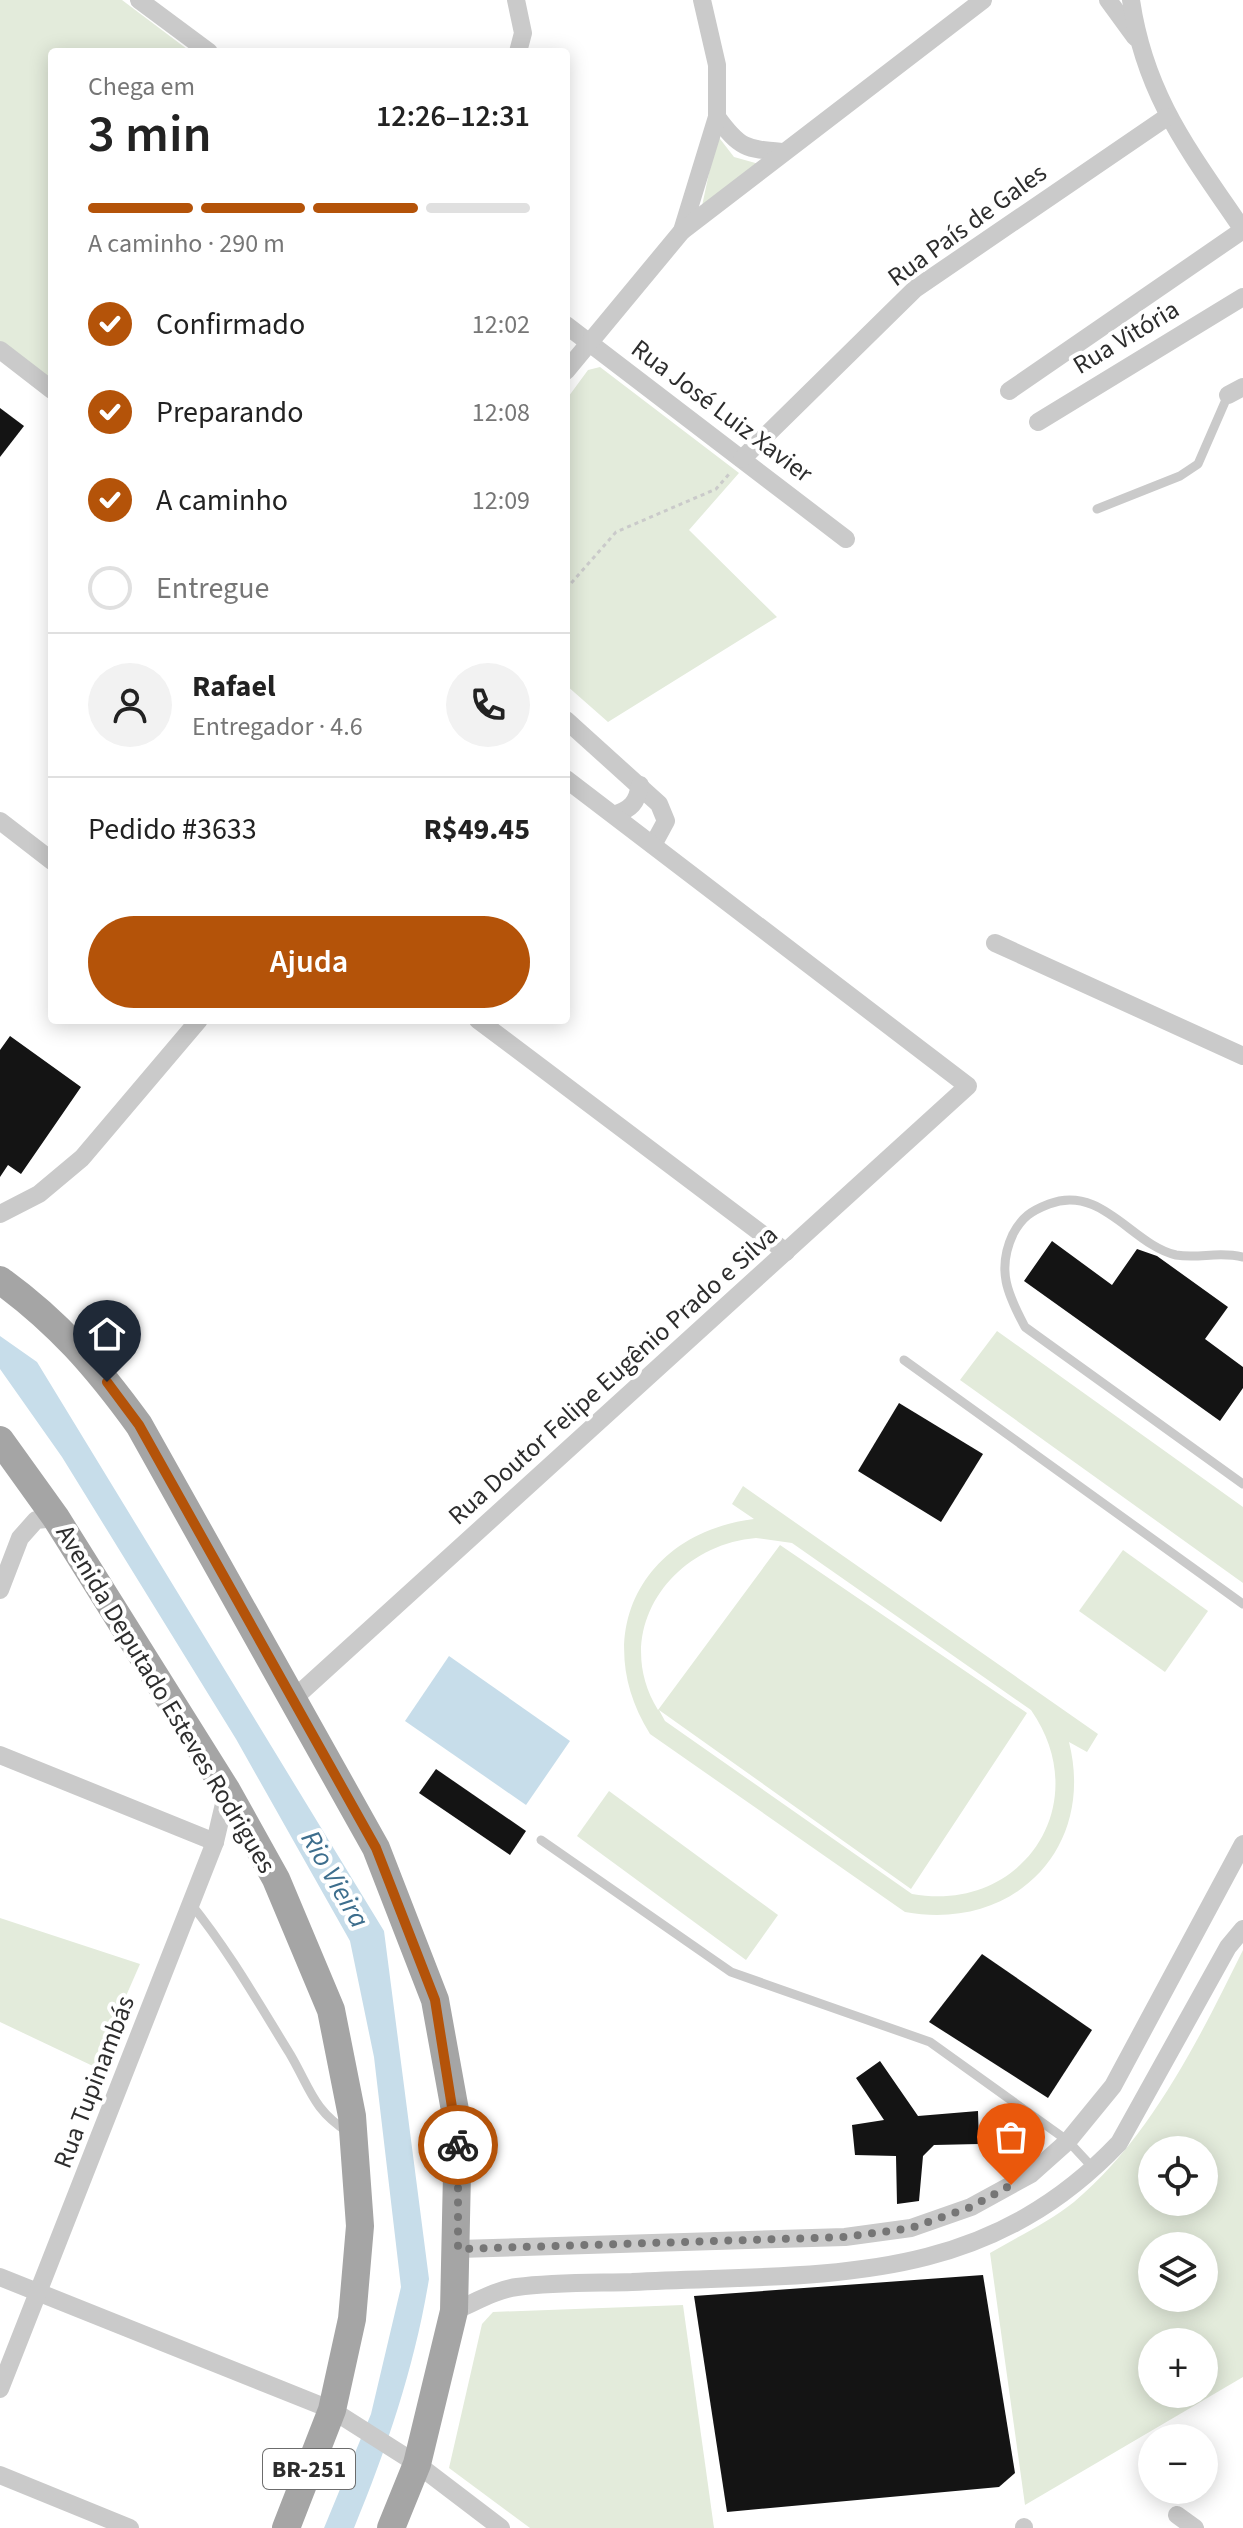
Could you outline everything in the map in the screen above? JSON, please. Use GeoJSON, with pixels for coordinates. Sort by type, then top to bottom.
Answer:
{"type":"FeatureCollection","features":[{"type":"Feature","properties":{"kind":"main road"},"geometry":{"type":"LineString","coordinates":[[0,1280],[34,1304],[91,1360],[139,1425],[376,1848],[435,2000],[458,2127],[458,2249],[454,2311],[407,2458],[391,2528]]}},
{"type":"Feature","properties":{"kind":"main road","name":"Avenida Deputado Esteves Rodrigues"},"geometry":{"type":"LineString","coordinates":[[0,1440],[56,1518],[227,1791],[276,1879],[331,2010],[354,2136],[360,2226],[352,2319],[343,2416],[286,2528]]}},
{"type":"Feature","properties":{"kind":"street"},"geometry":{"type":"LineString","coordinates":[[139,0],[204,48]]}},
{"type":"Feature","properties":{"kind":"street"},"geometry":{"type":"LineString","coordinates":[[516,0],[523,33],[519,48]]}},
{"type":"Feature","properties":{"kind":"street"},"geometry":{"type":"LineString","coordinates":[[682,231],[717,117],[717,65],[702,0]]}},
{"type":"Feature","properties":{"kind":"street"},"geometry":{"type":"LineString","coordinates":[[570,366],[682,231],[983,0]]}},
{"type":"Feature","properties":{"kind":"street"},"geometry":{"type":"LineString","coordinates":[[1108,0],[1137,39]]}},
{"type":"Feature","properties":{"kind":"street"},"geometry":{"type":"LineString","coordinates":[[1009,391],[1243,230],[1167,117],[1137,39],[1131,0]]}},
{"type":"Feature","properties":{"kind":"street"},"geometry":{"type":"LineString","coordinates":[[717,117],[735,143],[749,149],[784,152]]}},
{"type":"Feature","properties":{"kind":"street","name":"Rua País de Gales"},"geometry":{"type":"LineString","coordinates":[[742,459],[915,289],[1167,117]]}},
{"type":"Feature","properties":{"kind":"street","name":"Rua Vitória"},"geometry":{"type":"LineString","coordinates":[[1038,422],[1243,297]]}},
{"type":"Feature","properties":{"kind":"street","name":"Rua José Luiz Xavier"},"geometry":{"type":"LineString","coordinates":[[570,328],[846,539]]}},
{"type":"Feature","properties":{"kind":"street"},"geometry":{"type":"LineString","coordinates":[[0,350],[48,387]]}},
{"type":"Feature","properties":{"kind":"street"},"geometry":{"type":"LineString","coordinates":[[570,724],[659,804],[666,821],[653,845],[570,782]]}},
{"type":"Feature","properties":{"kind":"street"},"geometry":{"type":"LineString","coordinates":[[614,815],[629,810],[635,803],[640,785]]}},
{"type":"Feature","properties":{"kind":"street"},"geometry":{"type":"LineString","coordinates":[[0,821],[48,858]]}},
{"type":"Feature","properties":{"kind":"street","name":"Rua Doutor Felipe Eugênio Prado e Silva"},"geometry":{"type":"LineString","coordinates":[[291,1701],[968,1086],[653,845]]}},
{"type":"Feature","properties":{"kind":"street"},"geometry":{"type":"LineString","coordinates":[[995,943],[1243,1056]]}},
{"type":"Feature","properties":{"kind":"street"},"geometry":{"type":"LineString","coordinates":[[0,1214],[39,1194],[82,1158],[196,1024]]}},
{"type":"Feature","properties":{"kind":"street"},"geometry":{"type":"LineString","coordinates":[[483,1024],[786,1252]]}},
{"type":"Feature","properties":{"kind":"street"},"geometry":{"type":"LineString","coordinates":[[0,1590],[20,1538],[36,1520],[56,1518]]}},
{"type":"Feature","properties":{"kind":"street"},"geometry":{"type":"LineString","coordinates":[[0,1755],[215,1842]]}},
{"type":"Feature","properties":{"kind":"street","name":"Rua Tupinambás"},"geometry":{"type":"LineString","coordinates":[[0,2389],[215,1842],[227,1791]]}},
{"type":"Feature","properties":{"kind":"street"},"geometry":{"type":"LineString","coordinates":[[458,2249],[729,2243],[845,2237],[911,2228],[971,2207],[1031,2174],[1068,2141],[1113,2086],[1243,1844]]}},
{"type":"Feature","properties":{"kind":"street"},"geometry":{"type":"LineString","coordinates":[[454,2311],[515,2288],[864,2270],[928,2259],[992,2236],[1049,2202],[1094,2169],[1119,2143],[1228,1947],[1243,1929]]}},
{"type":"Feature","properties":{"kind":"street"},"geometry":{"type":"LineString","coordinates":[[729,2243],[732,2276]]}},
{"type":"Feature","properties":{"kind":"street"},"geometry":{"type":"LineString","coordinates":[[0,2277],[343,2416],[407,2458],[501,2528]]}},
{"type":"Feature","properties":{"kind":"street"},"geometry":{"type":"LineString","coordinates":[[0,2475],[130,2528]]}},
{"type":"Feature","properties":{"kind":"street"},"geometry":{"type":"LineString","coordinates":[[1177,2515],[1195,2528]]}},
{"type":"Feature","properties":{"kind":"lane"},"geometry":{"type":"LineString","coordinates":[[1097,509],[1180,476],[1198,464],[1235,391]]}},
{"type":"Feature","properties":{"kind":"lane"},"geometry":{"type":"LineString","coordinates":[[1243,1257],[1221,1252],[1198,1256],[1173,1254],[1083,1200],[1059,1200],[1032,1210],[1021,1219],[1007,1247],[1006,1291],[1025,1327],[1243,1484]]}},
{"type":"Feature","properties":{"kind":"lane"},"geometry":{"type":"LineString","coordinates":[[904,1360],[1243,1604]]}},
{"type":"Feature","properties":{"kind":"lane"},"geometry":{"type":"LineString","coordinates":[[541,1840],[731,1972],[930,2042],[1068,2141],[1094,2169]]}},
{"type":"Feature","properties":{"kind":"lane"},"geometry":{"type":"LineString","coordinates":[[191,1904],[245,1982],[294,2062],[311,2098],[326,2118],[354,2136]]}},
{"type":"Feature","properties":{"kind":"path"},"geometry":{"type":"LineString","coordinates":[[570,584],[616,532],[716,489],[742,459]]}},
{"type":"Feature","properties":{"kind":"green space"},"geometry":{"type":"Polygon","coordinates":[[[0,0],[122,0],[186,48],[48,48],[48,378],[0,341],[0,0]]]}},
{"type":"Feature","properties":{"kind":"green space"},"geometry":{"type":"Polygon","coordinates":[[[717,135],[734,157],[759,164],[702,206],[717,135]]]}},
{"type":"Feature","properties":{"kind":"green space"},"geometry":{"type":"Polygon","coordinates":[[[600,367],[739,473],[689,530],[777,617],[608,722],[570,689],[570,395],[588,370],[600,367]]]}},
{"type":"Feature","properties":{"kind":"green space"},"geometry":{"type":"Polygon","coordinates":[[[997,1331],[1243,1507],[1243,1583],[960,1380],[997,1331]]]}},
{"type":"Feature","properties":{"kind":"green space"},"geometry":{"type":"Polygon","coordinates":[[[743,1486],[1098,1734],[1087,1752],[1069,1742],[1074,1781],[1070,1817],[1057,1849],[1037,1875],[1011,1895],[980,1909],[944,1915],[905,1912],[650,1734],[632,1697],[625,1661],[626,1627],[637,1595],[655,1567],[682,1545],[715,1528],[754,1519],[732,1504],[743,1486]],[[756,1538],[725,1544],[698,1557],[675,1575],[657,1597],[646,1623],[641,1651],[645,1681],[658,1710],[780,1545],[1027,1713],[911,1889],[659,1710],[665,1721],[912,1894],[952,1896],[987,1887],[1016,1869],[1038,1844],[1051,1814],[1055,1781],[1049,1745],[1031,1710],[792,1543],[756,1538]]]}},
{"type":"Feature","properties":{"kind":"green space"},"geometry":{"type":"Polygon","coordinates":[[[1123,1550],[1208,1611],[1165,1672],[1079,1611],[1123,1550]]]}},
{"type":"Feature","properties":{"kind":"green space"},"geometry":{"type":"Polygon","coordinates":[[[609,1791],[778,1915],[746,1960],[577,1836],[609,1791]]]}},
{"type":"Feature","properties":{"kind":"green space"},"geometry":{"type":"Polygon","coordinates":[[[0,1918],[140,1964],[95,2067],[0,2022],[0,1918]]]}},
{"type":"Feature","properties":{"kind":"green space"},"geometry":{"type":"Polygon","coordinates":[[[1243,1950],[1243,2377],[1218,2392],[1218,2328],[1138,2328],[1138,2408],[1190,2408],[1163,2424],[1138,2424],[1138,2439],[1025,2505],[990,2253],[1044,2223],[1074,2202],[1102,2176],[1150,2117],[1190,2052],[1243,1950]]]}},
{"type":"Feature","properties":{"kind":"green space"},"geometry":{"type":"Polygon","coordinates":[[[683,2305],[714,2528],[530,2528],[449,2468],[482,2324],[493,2312],[683,2305]]]}},
{"type":"Feature","properties":{"kind":"water","name":"Rio Vieira"},"geometry":{"type":"Polygon","coordinates":[[[0,1336],[37,1362],[384,1931],[429,2279],[399,2406],[354,2528],[324,2528],[371,2414],[401,2287],[374,2057],[350,1941],[236,1739],[62,1457],[0,1369],[0,1336]]]}},
{"type":"Feature","properties":{"kind":"water"},"geometry":{"type":"Polygon","coordinates":[[[449,1656],[570,1741],[526,1805],[405,1721],[449,1656]]]}},
{"type":"Feature","properties":{"kind":"building"},"geometry":{"type":"Polygon","coordinates":[[[0,408],[24,426],[0,457],[0,408]]]}},
{"type":"Feature","properties":{"kind":"building"},"geometry":{"type":"Polygon","coordinates":[[[10,1036],[81,1087],[21,1174],[8,1165],[0,1177],[0,1050],[10,1036]]]}},
{"type":"Feature","properties":{"kind":"building"},"geometry":{"type":"Polygon","coordinates":[[[1052,1241],[1112,1285],[1137,1249],[1157,1256],[1228,1307],[1205,1339],[1243,1367],[1243,1388],[1220,1421],[1024,1281],[1052,1241]]]}},
{"type":"Feature","properties":{"kind":"building"},"geometry":{"type":"Polygon","coordinates":[[[899,1403],[983,1454],[941,1522],[858,1471],[899,1403]]]}},
{"type":"Feature","properties":{"kind":"building"},"geometry":{"type":"Polygon","coordinates":[[[436,1769],[526,1831],[510,1855],[419,1793],[436,1769]]]}},
{"type":"Feature","properties":{"kind":"building"},"geometry":{"type":"Polygon","coordinates":[[[982,1954],[1092,2030],[1048,2098],[929,2022],[982,1954]]]}},
{"type":"Feature","properties":{"kind":"building"},"geometry":{"type":"Polygon","coordinates":[[[880,2061],[918,2116],[978,2111],[979,2144],[934,2145],[923,2156],[919,2201],[897,2204],[896,2156],[855,2155],[852,2125],[884,2120],[856,2078],[880,2061]]]}},
{"type":"Feature","properties":{"kind":"building"},"geometry":{"type":"Polygon","coordinates":[[[983,2275],[1015,2473],[999,2487],[727,2512],[694,2296],[983,2275]]]}},
{"type":"Feature","properties":{"kind":"way so far"},"geometry":{"type":"LineString","coordinates":[[458,2145],[458,2249],[845,2237],[911,2228],[971,2207],[1011,2185]]}},
{"type":"Feature","properties":{"kind":"route"},"geometry":{"type":"LineString","coordinates":[[107,1382],[139,1425],[376,1848],[435,2000],[458,2127],[458,2145]]}}]}
